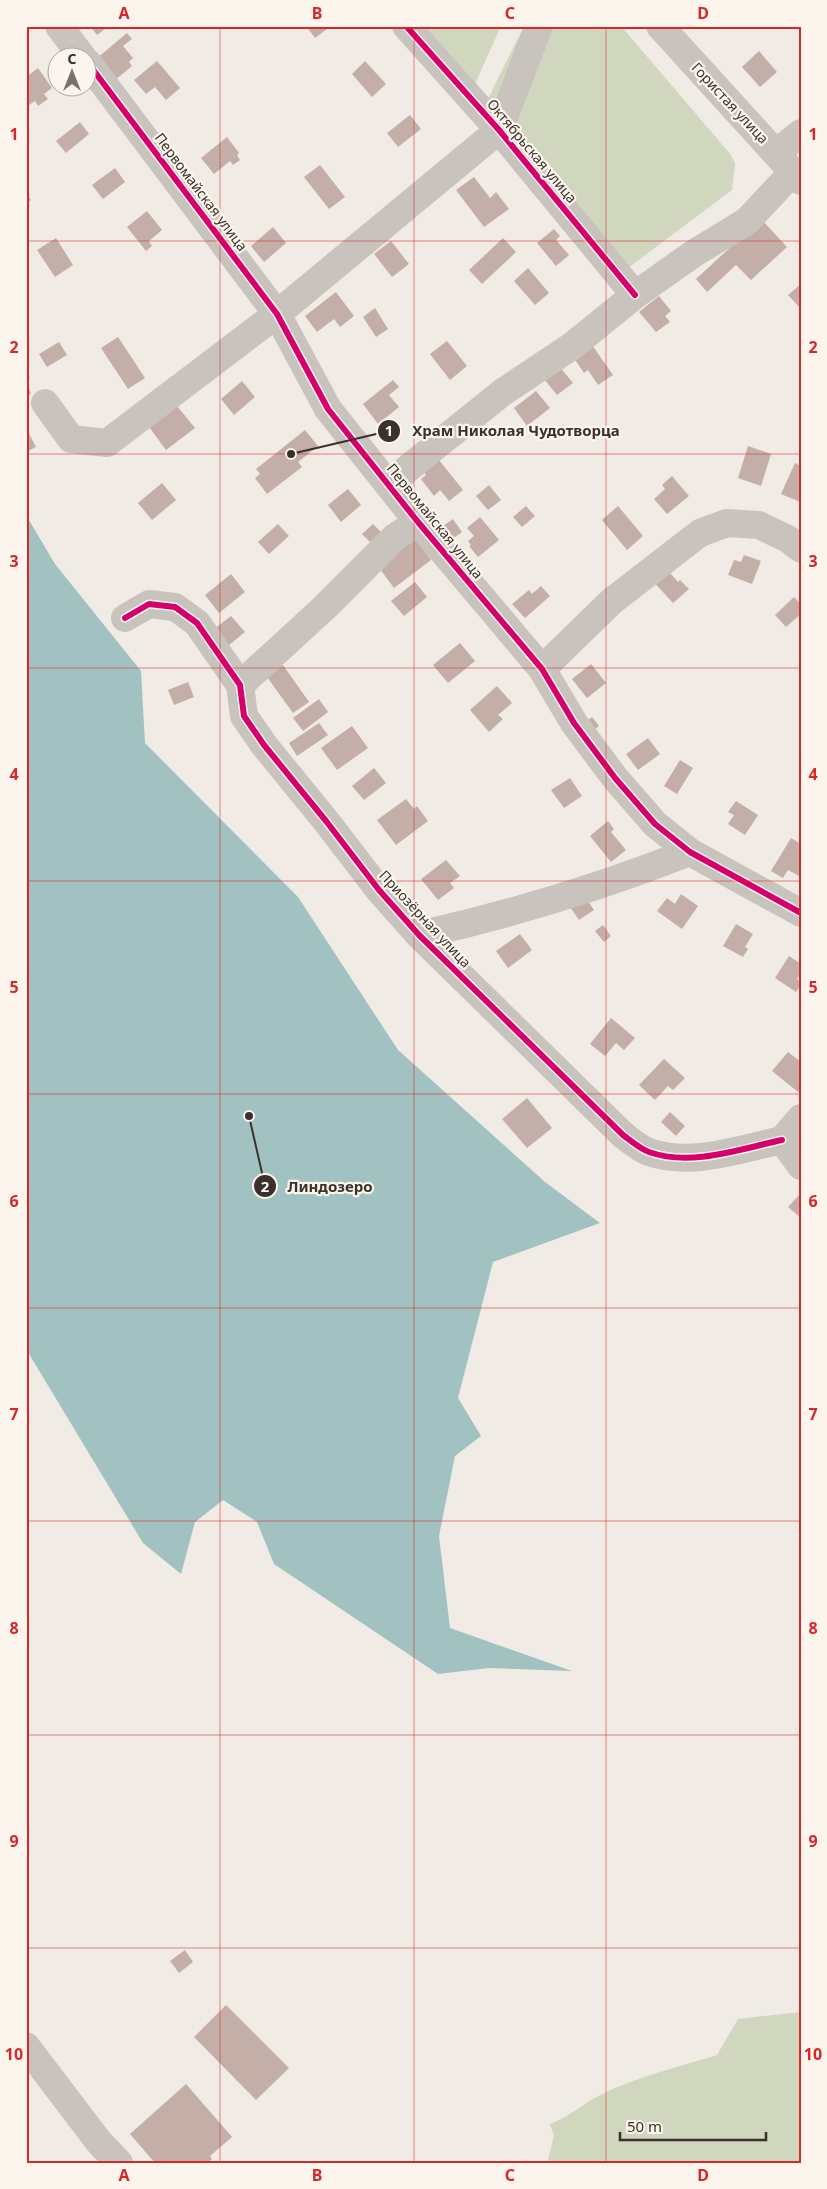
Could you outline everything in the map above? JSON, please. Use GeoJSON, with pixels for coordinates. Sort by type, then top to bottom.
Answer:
{"type":"FeatureCollection","features":[{"type":"Feature","properties":{"kind":"street"},"geometry":{"type":"LineString","coordinates":[[59,26],[76,48]]}},
{"type":"Feature","properties":{"kind":"street","name":"Октябрьская улица"},"geometry":{"type":"LineString","coordinates":[[406,26],[499,130],[635,295]]}},
{"type":"Feature","properties":{"kind":"street"},"geometry":{"type":"LineString","coordinates":[[45,402],[71,439],[107,443],[277,314],[499,130],[539,26]]}},
{"type":"Feature","properties":{"kind":"street","name":"Гористая улица"},"geometry":{"type":"LineString","coordinates":[[660,26],[790,169]]}},
{"type":"Feature","properties":{"kind":"street","name":"Первомайская улица"},"geometry":{"type":"LineString","coordinates":[[98,77],[277,314],[328,409],[418,522],[542,669],[574,723],[615,778],[655,824],[690,852],[801,913]]}},
{"type":"Feature","properties":{"kind":"street"},"geometry":{"type":"LineString","coordinates":[[391,487],[406,470],[503,392],[572,346],[635,295],[693,254],[747,221],[790,169],[801,133]]}},
{"type":"Feature","properties":{"kind":"street"},"geometry":{"type":"LineString","coordinates":[[240,685],[326,607],[395,537],[418,522]]}},
{"type":"Feature","properties":{"kind":"street"},"geometry":{"type":"LineString","coordinates":[[542,669],[612,601],[700,533],[727,523],[759,525],[788,539],[801,549]]}},
{"type":"Feature","properties":{"kind":"street","name":"Приозёрная улица"},"geometry":{"type":"LineString","coordinates":[[126,618],[149,604],[175,607],[197,623],[240,685],[244,716],[264,745],[379,890],[419,935],[623,1135],[648,1152],[679,1159],[712,1155],[782,1140]]}},
{"type":"Feature","properties":{"kind":"street"},"geometry":{"type":"LineString","coordinates":[[419,935],[471,923],[601,886],[690,852]]}},
{"type":"Feature","properties":{"kind":"street"},"geometry":{"type":"LineString","coordinates":[[801,1118],[782,1140],[801,1166]]}},
{"type":"Feature","properties":{"kind":"street"},"geometry":{"type":"LineString","coordinates":[[26,2046],[99,2142],[119,2163]]}},
{"type":"Feature","properties":{"kind":"green space"},"geometry":{"type":"Polygon","coordinates":[[[399,26],[501,26],[466,104],[399,26]]]}},
{"type":"Feature","properties":{"kind":"green space"},"geometry":{"type":"Polygon","coordinates":[[[524,26],[621,26],[731,155],[735,164],[732,190],[628,268],[486,103],[524,26]]]}},
{"type":"Feature","properties":{"kind":"green space"},"geometry":{"type":"Polygon","coordinates":[[[801,2012],[801,2163],[550,2163],[548,2160],[554,2136],[550,2124],[600,2095],[628,2083],[717,2055],[738,2019],[801,2012]]]}},
{"type":"Feature","properties":{"kind":"water"},"geometry":{"type":"Polygon","coordinates":[[[26,515],[55,564],[141,671],[145,743],[298,897],[398,1050],[545,1182],[600,1223],[493,1262],[458,1398],[481,1436],[455,1456],[439,1536],[450,1628],[572,1671],[489,1668],[438,1674],[274,1564],[257,1522],[223,1500],[195,1522],[181,1574],[143,1543],[26,1349],[26,515]]]}},
{"type":"Feature","properties":{"kind":"building"},"geometry":{"type":"Polygon","coordinates":[[[90,26],[109,26],[97,35],[90,26]]]}},
{"type":"Feature","properties":{"kind":"building"},"geometry":{"type":"Polygon","coordinates":[[[306,26],[331,26],[315,38],[306,26]]]}},
{"type":"Feature","properties":{"kind":"building"},"geometry":{"type":"Polygon","coordinates":[[[127,33],[132,39],[123,46],[133,58],[129,62],[132,66],[114,81],[98,61],[98,57],[127,33]]]}},
{"type":"Feature","properties":{"kind":"building"},"geometry":{"type":"Polygon","coordinates":[[[759,51],[777,72],[760,87],[742,67],[759,51]]]}},
{"type":"Feature","properties":{"kind":"building"},"geometry":{"type":"Polygon","coordinates":[[[157,61],[180,88],[166,100],[155,87],[146,94],[134,80],[157,61]]]}},
{"type":"Feature","properties":{"kind":"building"},"geometry":{"type":"Polygon","coordinates":[[[365,61],[386,84],[372,97],[352,74],[365,61]]]}},
{"type":"Feature","properties":{"kind":"building"},"geometry":{"type":"Polygon","coordinates":[[[38,68],[48,82],[48,91],[44,94],[48,99],[38,106],[35,101],[26,107],[26,77],[38,68]]]}},
{"type":"Feature","properties":{"kind":"building"},"geometry":{"type":"Polygon","coordinates":[[[410,115],[421,129],[398,147],[387,133],[410,115]]]}},
{"type":"Feature","properties":{"kind":"building"},"geometry":{"type":"Polygon","coordinates":[[[80,122],[89,134],[66,153],[56,141],[80,122]]]}},
{"type":"Feature","properties":{"kind":"building"},"geometry":{"type":"Polygon","coordinates":[[[227,137],[239,153],[237,155],[240,160],[233,165],[230,161],[214,174],[201,158],[227,137]]]}},
{"type":"Feature","properties":{"kind":"building"},"geometry":{"type":"Polygon","coordinates":[[[320,165],[345,197],[329,209],[304,177],[320,165]]]}},
{"type":"Feature","properties":{"kind":"building"},"geometry":{"type":"Polygon","coordinates":[[[115,168],[125,182],[103,199],[92,185],[115,168]]]}},
{"type":"Feature","properties":{"kind":"building"},"geometry":{"type":"Polygon","coordinates":[[[474,177],[490,198],[496,192],[509,209],[484,227],[456,190],[474,177]]]}},
{"type":"Feature","properties":{"kind":"building"},"geometry":{"type":"Polygon","coordinates":[[[26,193],[31,200],[26,204],[26,193]]]}},
{"type":"Feature","properties":{"kind":"building"},"geometry":{"type":"Polygon","coordinates":[[[147,211],[162,230],[149,241],[152,246],[146,251],[127,227],[147,211]]]}},
{"type":"Feature","properties":{"kind":"building"},"geometry":{"type":"Polygon","coordinates":[[[761,219],[787,247],[751,280],[736,265],[707,292],[696,279],[761,219]]]}},
{"type":"Feature","properties":{"kind":"building"},"geometry":{"type":"Polygon","coordinates":[[[273,227],[286,243],[264,262],[251,246],[273,227]]]}},
{"type":"Feature","properties":{"kind":"building"},"geometry":{"type":"Polygon","coordinates":[[[554,229],[560,236],[556,240],[569,255],[556,266],[537,243],[554,229]]]}},
{"type":"Feature","properties":{"kind":"building"},"geometry":{"type":"Polygon","coordinates":[[[56,238],[73,265],[55,277],[37,250],[56,238]]]}},
{"type":"Feature","properties":{"kind":"building"},"geometry":{"type":"Polygon","coordinates":[[[503,238],[516,252],[482,284],[469,270],[503,238]]]}},
{"type":"Feature","properties":{"kind":"building"},"geometry":{"type":"Polygon","coordinates":[[[391,241],[409,264],[392,277],[374,254],[391,241]]]}},
{"type":"Feature","properties":{"kind":"building"},"geometry":{"type":"Polygon","coordinates":[[[528,268],[549,293],[535,305],[514,281],[528,268]]]}},
{"type":"Feature","properties":{"kind":"building"},"geometry":{"type":"Polygon","coordinates":[[[801,284],[801,309],[788,295],[801,284]]]}},
{"type":"Feature","properties":{"kind":"building"},"geometry":{"type":"Polygon","coordinates":[[[336,292],[354,316],[340,327],[334,319],[317,332],[305,316],[336,292]]]}},
{"type":"Feature","properties":{"kind":"building"},"geometry":{"type":"Polygon","coordinates":[[[659,296],[671,311],[665,316],[670,322],[656,332],[639,312],[659,296]]]}},
{"type":"Feature","properties":{"kind":"building"},"geometry":{"type":"Polygon","coordinates":[[[375,308],[388,329],[376,337],[363,317],[375,308]]]}},
{"type":"Feature","properties":{"kind":"building"},"geometry":{"type":"Polygon","coordinates":[[[118,337],[145,378],[128,389],[101,348],[118,337]]]}},
{"type":"Feature","properties":{"kind":"building"},"geometry":{"type":"Polygon","coordinates":[[[447,341],[467,366],[450,380],[430,354],[447,341]]]}},
{"type":"Feature","properties":{"kind":"building"},"geometry":{"type":"Polygon","coordinates":[[[59,342],[67,355],[47,367],[39,354],[59,342]]]}},
{"type":"Feature","properties":{"kind":"building"},"geometry":{"type":"Polygon","coordinates":[[[592,345],[613,375],[598,385],[588,370],[584,373],[574,358],[592,345]]]}},
{"type":"Feature","properties":{"kind":"building"},"geometry":{"type":"Polygon","coordinates":[[[559,366],[573,383],[557,395],[544,379],[559,366]]]}},
{"type":"Feature","properties":{"kind":"building"},"geometry":{"type":"Polygon","coordinates":[[[26,368],[30,378],[26,380],[26,368]]]}},
{"type":"Feature","properties":{"kind":"building"},"geometry":{"type":"Polygon","coordinates":[[[393,380],[399,387],[389,395],[399,407],[378,424],[363,404],[393,380]]]}},
{"type":"Feature","properties":{"kind":"building"},"geometry":{"type":"Polygon","coordinates":[[[26,381],[31,394],[26,396],[26,381]]]}},
{"type":"Feature","properties":{"kind":"building"},"geometry":{"type":"Polygon","coordinates":[[[242,381],[255,397],[234,415],[221,399],[242,381]]]}},
{"type":"Feature","properties":{"kind":"building"},"geometry":{"type":"Polygon","coordinates":[[[536,391],[550,408],[527,426],[514,408],[536,391]]]}},
{"type":"Feature","properties":{"kind":"building"},"geometry":{"type":"Polygon","coordinates":[[[177,406],[195,428],[166,450],[149,427],[177,406]]]}},
{"type":"Feature","properties":{"kind":"building"},"geometry":{"type":"Polygon","coordinates":[[[26,428],[36,447],[26,452],[26,428]]]}},
{"type":"Feature","properties":{"kind":"building"},"geometry":{"type":"Polygon","coordinates":[[[305,430],[318,446],[298,462],[302,467],[267,494],[255,478],[260,474],[256,469],[305,430]]]}},
{"type":"Feature","properties":{"kind":"building"},"geometry":{"type":"Polygon","coordinates":[[[748,446],[771,454],[761,486],[738,478],[748,446]]]}},
{"type":"Feature","properties":{"kind":"building"},"geometry":{"type":"Polygon","coordinates":[[[435,455],[463,490],[449,501],[440,490],[434,496],[421,479],[426,475],[420,468],[435,455]]]}},
{"type":"Feature","properties":{"kind":"building"},"geometry":{"type":"Polygon","coordinates":[[[795,463],[801,466],[800,502],[781,494],[795,463]]]}},
{"type":"Feature","properties":{"kind":"building"},"geometry":{"type":"Polygon","coordinates":[[[672,476],[689,496],[667,514],[654,499],[665,489],[662,485],[672,476]]]}},
{"type":"Feature","properties":{"kind":"building"},"geometry":{"type":"Polygon","coordinates":[[[162,483],[176,500],[152,520],[138,503],[162,483]]]}},
{"type":"Feature","properties":{"kind":"building"},"geometry":{"type":"Polygon","coordinates":[[[489,485],[501,500],[488,510],[476,496],[489,485]]]}},
{"type":"Feature","properties":{"kind":"building"},"geometry":{"type":"Polygon","coordinates":[[[348,489],[361,505],[341,522],[328,505],[348,489]]]}},
{"type":"Feature","properties":{"kind":"building"},"geometry":{"type":"Polygon","coordinates":[[[526,506],[535,516],[522,527],[513,517],[526,506]]]}},
{"type":"Feature","properties":{"kind":"building"},"geometry":{"type":"Polygon","coordinates":[[[618,506],[643,536],[627,550],[602,520],[618,506]]]}},
{"type":"Feature","properties":{"kind":"building"},"geometry":{"type":"Polygon","coordinates":[[[480,517],[499,540],[478,557],[469,546],[471,545],[468,541],[474,536],[467,528],[480,517]]]}},
{"type":"Feature","properties":{"kind":"building"},"geometry":{"type":"Polygon","coordinates":[[[453,519],[462,532],[446,544],[436,531],[453,519]]]}},
{"type":"Feature","properties":{"kind":"building"},"geometry":{"type":"Polygon","coordinates":[[[278,524],[289,536],[269,554],[258,542],[278,524]]]}},
{"type":"Feature","properties":{"kind":"building"},"geometry":{"type":"Polygon","coordinates":[[[373,524],[381,532],[370,542],[362,534],[373,524]]]}},
{"type":"Feature","properties":{"kind":"building"},"geometry":{"type":"Polygon","coordinates":[[[415,538],[431,560],[394,588],[377,565],[415,538]]]}},
{"type":"Feature","properties":{"kind":"building"},"geometry":{"type":"Polygon","coordinates":[[[744,555],[761,561],[752,584],[728,575],[734,560],[741,562],[744,555]]]}},
{"type":"Feature","properties":{"kind":"building"},"geometry":{"type":"Polygon","coordinates":[[[664,566],[678,582],[680,580],[689,589],[673,603],[650,578],[664,566]]]}},
{"type":"Feature","properties":{"kind":"building"},"geometry":{"type":"Polygon","coordinates":[[[231,574],[245,592],[219,613],[205,595],[231,574]]]}},
{"type":"Feature","properties":{"kind":"building"},"geometry":{"type":"Polygon","coordinates":[[[415,582],[427,597],[404,616],[391,601],[415,582]]]}},
{"type":"Feature","properties":{"kind":"building"},"geometry":{"type":"Polygon","coordinates":[[[541,586],[550,596],[525,618],[512,604],[529,590],[532,594],[541,586]]]}},
{"type":"Feature","properties":{"kind":"building"},"geometry":{"type":"Polygon","coordinates":[[[794,597],[801,604],[801,614],[786,627],[775,615],[794,597]]]}},
{"type":"Feature","properties":{"kind":"building"},"geometry":{"type":"Polygon","coordinates":[[[231,616],[245,632],[228,646],[214,629],[231,616]]]}},
{"type":"Feature","properties":{"kind":"building"},"geometry":{"type":"Polygon","coordinates":[[[460,643],[475,661],[448,683],[433,665],[460,643]]]}},
{"type":"Feature","properties":{"kind":"building"},"geometry":{"type":"Polygon","coordinates":[[[591,664],[606,683],[587,698],[572,679],[591,664]]]}},
{"type":"Feature","properties":{"kind":"building"},"geometry":{"type":"Polygon","coordinates":[[[283,665],[309,702],[293,713],[267,677],[283,665]]]}},
{"type":"Feature","properties":{"kind":"building"},"geometry":{"type":"Polygon","coordinates":[[[188,682],[194,697],[174,705],[168,690],[188,682]]]}},
{"type":"Feature","properties":{"kind":"building"},"geometry":{"type":"Polygon","coordinates":[[[497,686],[512,703],[498,715],[503,719],[489,732],[470,710],[497,686]]]}},
{"type":"Feature","properties":{"kind":"building"},"geometry":{"type":"Polygon","coordinates":[[[319,699],[328,712],[303,731],[293,718],[319,699]]]}},
{"type":"Feature","properties":{"kind":"building"},"geometry":{"type":"Polygon","coordinates":[[[592,717],[599,726],[587,736],[580,727],[592,717]]]}},
{"type":"Feature","properties":{"kind":"building"},"geometry":{"type":"Polygon","coordinates":[[[319,723],[328,735],[297,756],[289,743],[319,723]]]}},
{"type":"Feature","properties":{"kind":"building"},"geometry":{"type":"Polygon","coordinates":[[[352,726],[368,748],[337,770],[321,748],[352,726]]]}},
{"type":"Feature","properties":{"kind":"building"},"geometry":{"type":"Polygon","coordinates":[[[648,738],[660,754],[638,770],[626,754],[648,738]]]}},
{"type":"Feature","properties":{"kind":"building"},"geometry":{"type":"Polygon","coordinates":[[[680,760],[693,768],[677,794],[664,786],[680,760]]]}},
{"type":"Feature","properties":{"kind":"building"},"geometry":{"type":"Polygon","coordinates":[[[374,768],[386,783],[364,800],[352,786],[374,768]]]}},
{"type":"Feature","properties":{"kind":"building"},"geometry":{"type":"Polygon","coordinates":[[[570,778],[582,796],[564,808],[551,790],[570,778]]]}},
{"type":"Feature","properties":{"kind":"building"},"geometry":{"type":"Polygon","coordinates":[[[406,799],[414,809],[417,806],[428,821],[396,845],[377,820],[406,799]]]}},
{"type":"Feature","properties":{"kind":"building"},"geometry":{"type":"Polygon","coordinates":[[[736,801],[758,815],[745,835],[728,824],[734,815],[728,812],[736,801]]]}},
{"type":"Feature","properties":{"kind":"building"},"geometry":{"type":"Polygon","coordinates":[[[608,821],[614,829],[611,832],[626,850],[611,862],[590,836],[608,821]]]}},
{"type":"Feature","properties":{"kind":"building"},"geometry":{"type":"Polygon","coordinates":[[[791,838],[801,844],[801,877],[788,870],[783,878],[771,871],[791,838]]]}},
{"type":"Feature","properties":{"kind":"building"},"geometry":{"type":"Polygon","coordinates":[[[446,860],[460,876],[450,883],[454,888],[438,900],[421,879],[446,860]]]}},
{"type":"Feature","properties":{"kind":"building"},"geometry":{"type":"Polygon","coordinates":[[[681,894],[698,906],[682,929],[657,911],[667,898],[675,904],[681,894]]]}},
{"type":"Feature","properties":{"kind":"building"},"geometry":{"type":"Polygon","coordinates":[[[585,897],[594,910],[579,920],[570,907],[585,897]]]}},
{"type":"Feature","properties":{"kind":"building"},"geometry":{"type":"Polygon","coordinates":[[[736,924],[753,934],[745,947],[748,949],[743,957],[723,946],[736,924]]]}},
{"type":"Feature","properties":{"kind":"building"},"geometry":{"type":"Polygon","coordinates":[[[603,925],[611,936],[604,942],[595,931],[603,925]]]}},
{"type":"Feature","properties":{"kind":"building"},"geometry":{"type":"Polygon","coordinates":[[[520,934],[532,950],[508,968],[496,951],[520,934]]]}},
{"type":"Feature","properties":{"kind":"building"},"geometry":{"type":"Polygon","coordinates":[[[789,956],[801,964],[801,974],[797,979],[801,982],[801,985],[796,992],[775,978],[789,956]]]}},
{"type":"Feature","properties":{"kind":"building"},"geometry":{"type":"Polygon","coordinates":[[[611,1018],[635,1038],[624,1050],[616,1043],[605,1056],[590,1044],[611,1018]]]}},
{"type":"Feature","properties":{"kind":"building"},"geometry":{"type":"Polygon","coordinates":[[[788,1052],[801,1062],[801,1089],[798,1092],[772,1071],[788,1052]]]}},
{"type":"Feature","properties":{"kind":"building"},"geometry":{"type":"Polygon","coordinates":[[[664,1059],[685,1078],[673,1090],[668,1086],[655,1100],[639,1085],[664,1059]]]}},
{"type":"Feature","properties":{"kind":"building"},"geometry":{"type":"Polygon","coordinates":[[[527,1098],[552,1128],[527,1148],[502,1119],[527,1098]]]}},
{"type":"Feature","properties":{"kind":"building"},"geometry":{"type":"Polygon","coordinates":[[[670,1112],[685,1126],[676,1136],[661,1122],[670,1112]]]}},
{"type":"Feature","properties":{"kind":"building"},"geometry":{"type":"Polygon","coordinates":[[[801,1193],[801,1218],[788,1207],[801,1193]]]}},
{"type":"Feature","properties":{"kind":"building"},"geometry":{"type":"Polygon","coordinates":[[[185,1950],[193,1962],[179,1973],[170,1961],[185,1950]]]}},
{"type":"Feature","properties":{"kind":"building"},"geometry":{"type":"Polygon","coordinates":[[[226,2005],[289,2068],[256,2100],[194,2037],[226,2005]]]}},
{"type":"Feature","properties":{"kind":"building"},"geometry":{"type":"Polygon","coordinates":[[[186,2084],[232,2137],[210,2156],[212,2159],[208,2163],[155,2163],[130,2134],[186,2084]]]}},
{"type":"Feature","properties":{"kind":"cycle path"},"geometry":{"type":"LineString","coordinates":[[406,26],[499,130],[635,295]]}},
{"type":"Feature","properties":{"kind":"cycle path"},"geometry":{"type":"LineString","coordinates":[[98,76],[277,314],[328,409],[418,522],[542,669],[574,723],[615,778],[655,824],[690,852],[801,913]]}},
{"type":"Feature","properties":{"kind":"cycle path"},"geometry":{"type":"LineString","coordinates":[[125,618],[149,604],[175,607],[197,623],[240,685],[244,716],[264,745],[379,890],[419,935],[623,1135],[649,1152],[682,1158],[733,1152],[782,1140]]}},
{"type":"Feature","properties":{"kind":"place","name":"Храм Николая Чудотворца"},"geometry":{"type":"Point","coordinates":[291,454]}},
{"type":"Feature","properties":{"kind":"place","name":"Линдозеро"},"geometry":{"type":"Point","coordinates":[249,1116]}}]}
